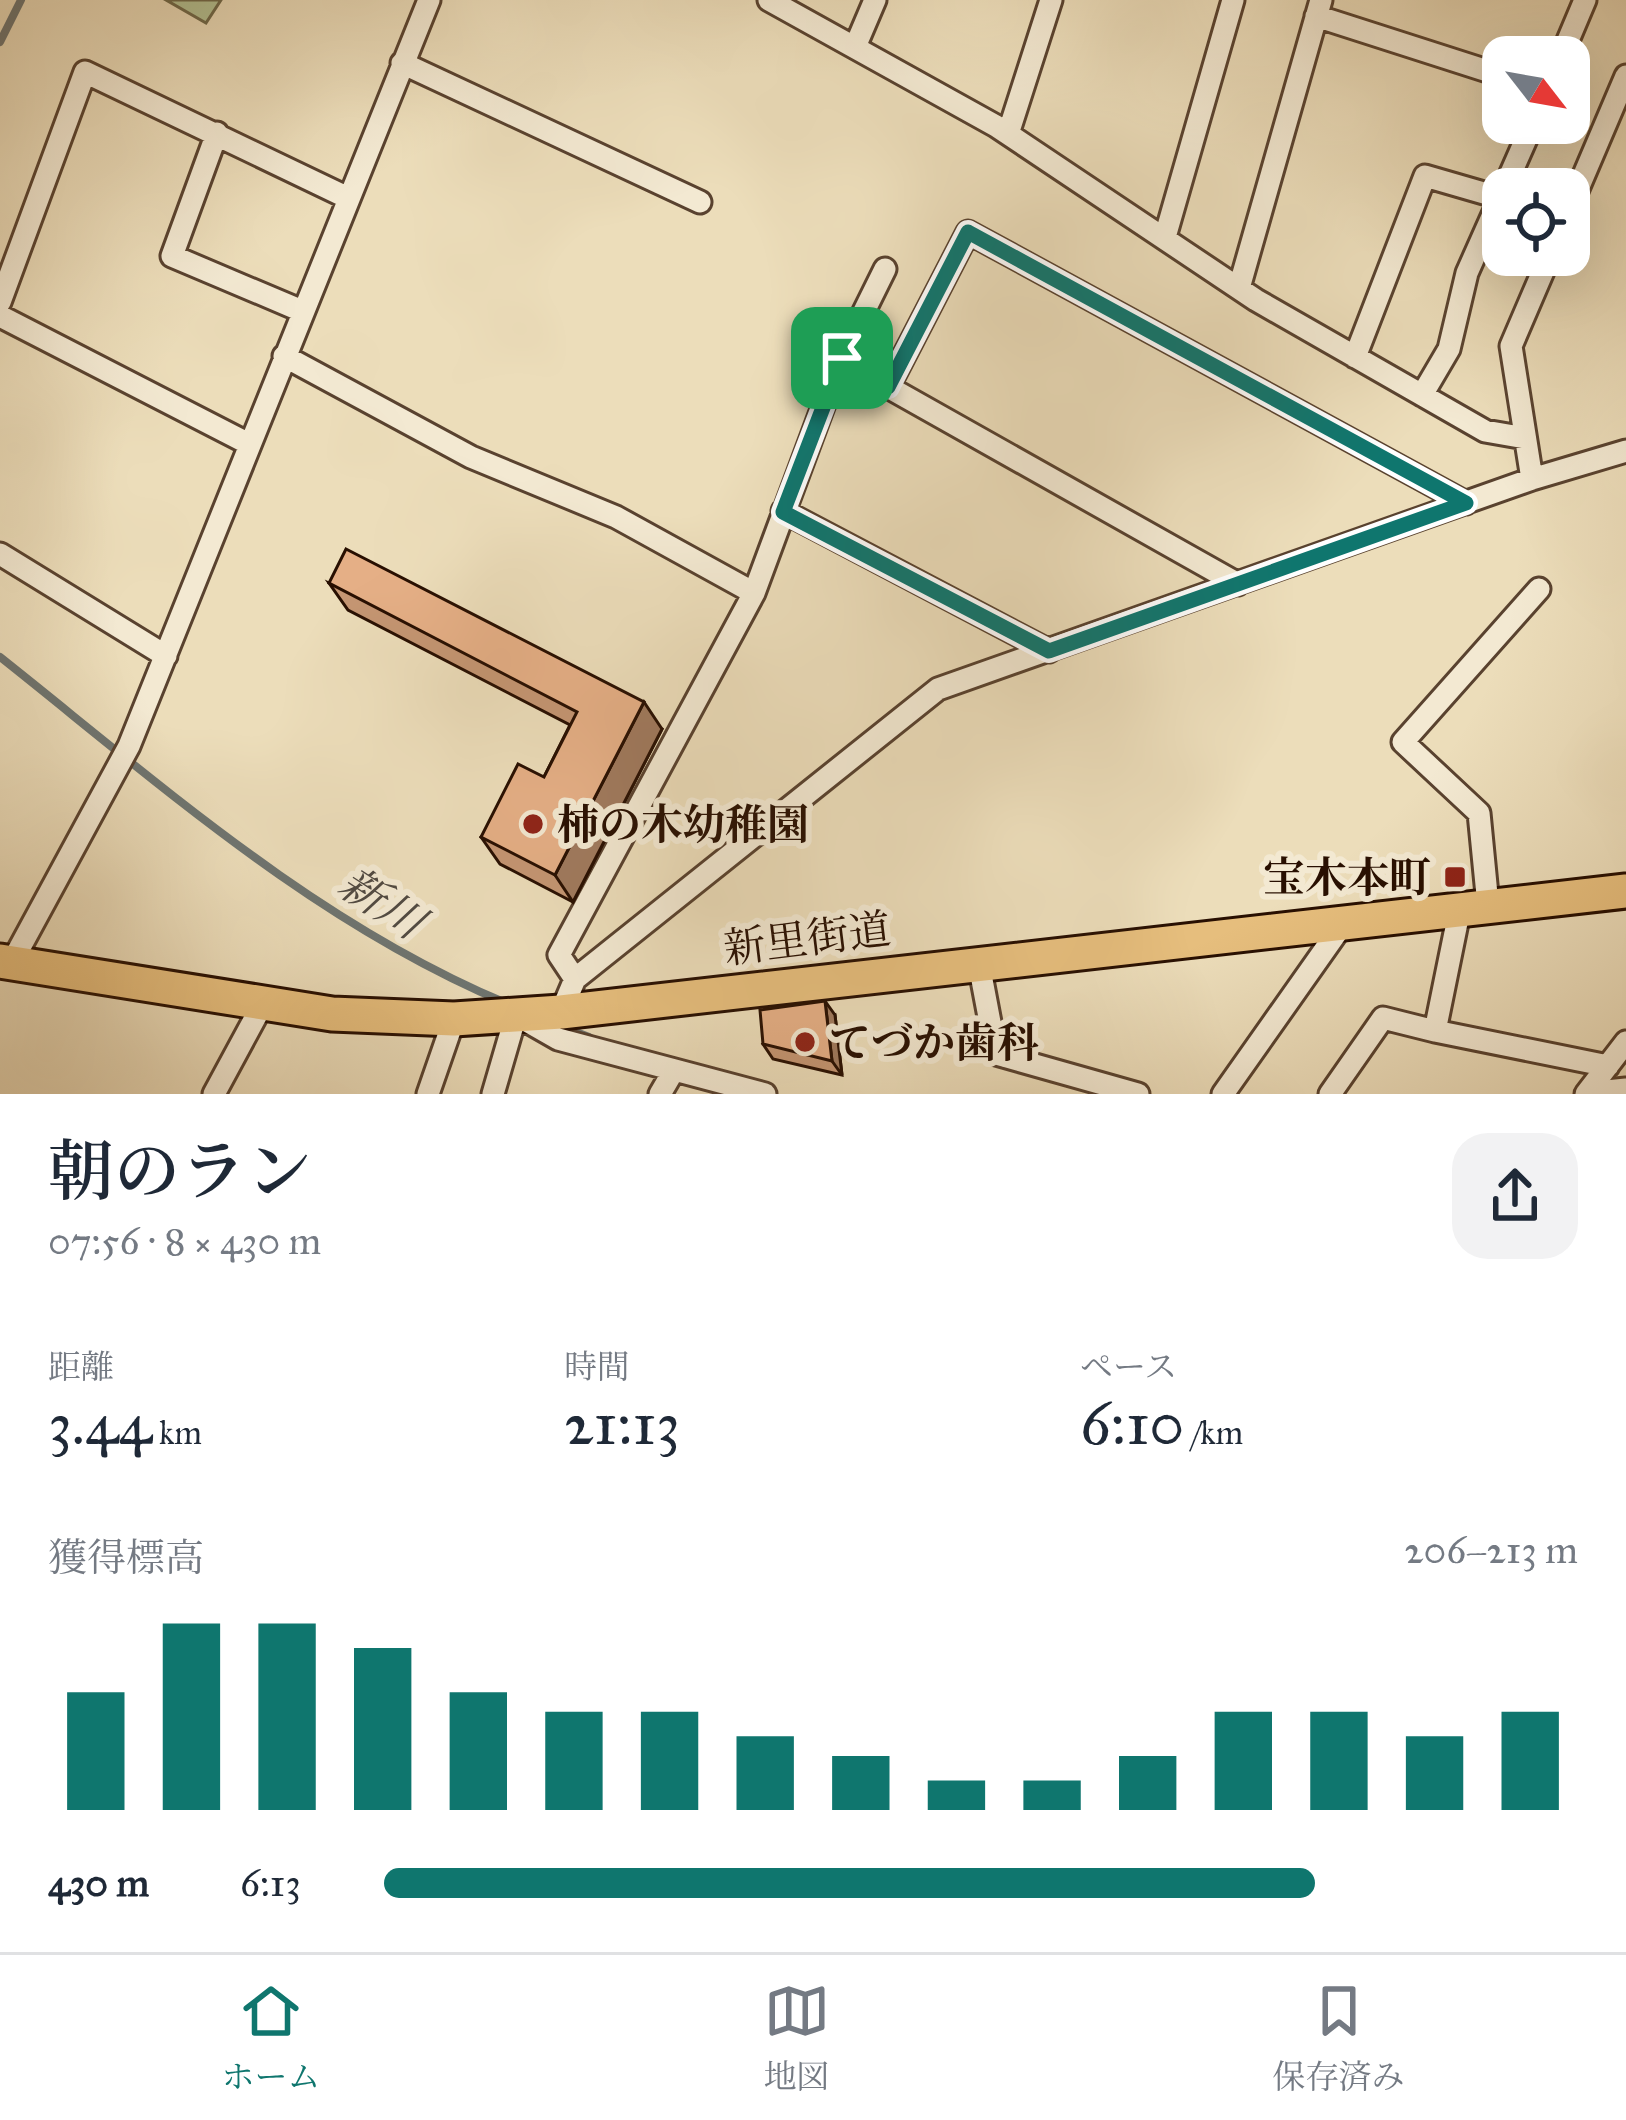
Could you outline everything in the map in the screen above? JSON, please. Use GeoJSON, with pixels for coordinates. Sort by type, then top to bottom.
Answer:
{"type":"FeatureCollection","features":[{"type":"Feature","properties":{"kind":"main road","name":"新里街道"},"geometry":{"type":"LineString","coordinates":[[6,962],[261,1007],[454,1019],[561,1012],[1626,891]]}},
{"type":"Feature","properties":{"kind":"street"},"geometry":{"type":"LineString","coordinates":[[6,962],[124,757],[429,0]]}},
{"type":"Feature","properties":{"kind":"street"},"geometry":{"type":"LineString","coordinates":[[769,0],[1008,134],[1240,288],[1355,357],[1485,431],[1526,438]]}},
{"type":"Feature","properties":{"kind":"street"},"geometry":{"type":"LineString","coordinates":[[855,47],[875,0]]}},
{"type":"Feature","properties":{"kind":"street"},"geometry":{"type":"LineString","coordinates":[[1008,134],[1051,0]]}},
{"type":"Feature","properties":{"kind":"street"},"geometry":{"type":"LineString","coordinates":[[1165,237],[1234,0]]}},
{"type":"Feature","properties":{"kind":"street"},"geometry":{"type":"LineString","coordinates":[[1570,36],[1586,0]]}},
{"type":"Feature","properties":{"kind":"street"},"geometry":{"type":"LineString","coordinates":[[1240,288],[1318,8],[1482,68]]}},
{"type":"Feature","properties":{"kind":"street"},"geometry":{"type":"LineString","coordinates":[[403,63],[700,202]]}},
{"type":"Feature","properties":{"kind":"street"},"geometry":{"type":"LineString","coordinates":[[0,302],[85,72],[346,197]]}},
{"type":"Feature","properties":{"kind":"street"},"geometry":{"type":"LineString","coordinates":[[1587,168],[1626,76]]}},
{"type":"Feature","properties":{"kind":"street"},"geometry":{"type":"LineString","coordinates":[[217,134],[172,256],[302,311]]}},
{"type":"Feature","properties":{"kind":"street"},"geometry":{"type":"LineString","coordinates":[[1355,357],[1425,176],[1482,188]]}},
{"type":"Feature","properties":{"kind":"street"},"geometry":{"type":"LineString","coordinates":[[888,387],[968,232],[1466,503]]}},
{"type":"Feature","properties":{"kind":"street"},"geometry":{"type":"LineString","coordinates":[[1421,395],[1449,350],[1467,274],[1482,240]]}},
{"type":"Feature","properties":{"kind":"street"},"geometry":{"type":"LineString","coordinates":[[575,979],[559,955],[754,593],[842,358],[885,268]]}},
{"type":"Feature","properties":{"kind":"street"},"geometry":{"type":"LineString","coordinates":[[1532,479],[1511,346],[1541,276]]}},
{"type":"Feature","properties":{"kind":"street"},"geometry":{"type":"LineString","coordinates":[[0,316],[249,444]]}},
{"type":"Feature","properties":{"kind":"street"},"geometry":{"type":"LineString","coordinates":[[284,356],[471,457],[616,517],[754,593]]}},
{"type":"Feature","properties":{"kind":"street"},"geometry":{"type":"LineString","coordinates":[[842,358],[1238,584]]}},
{"type":"Feature","properties":{"kind":"street"},"geometry":{"type":"LineString","coordinates":[[561,1012],[575,979],[938,689],[1532,479],[1626,452]]}},
{"type":"Feature","properties":{"kind":"street"},"geometry":{"type":"LineString","coordinates":[[783,512],[1049,651]]}},
{"type":"Feature","properties":{"kind":"street"},"geometry":{"type":"LineString","coordinates":[[0,554],[166,656]]}},
{"type":"Feature","properties":{"kind":"street"},"geometry":{"type":"LineString","coordinates":[[1435,1031],[1474,906],[1479,813],[1403,742],[1539,590]]}},
{"type":"Feature","properties":{"kind":"street"},"geometry":{"type":"LineString","coordinates":[[1223,1094],[1345,921]]}},
{"type":"Feature","properties":{"kind":"street"},"geometry":{"type":"LineString","coordinates":[[980,964],[996,1054],[1138,1094]]}},
{"type":"Feature","properties":{"kind":"street"},"geometry":{"type":"LineString","coordinates":[[214,1094],[261,1007]]}},
{"type":"Feature","properties":{"kind":"street"},"geometry":{"type":"LineString","coordinates":[[493,1094],[516,1015],[558,1039],[765,1094]]}},
{"type":"Feature","properties":{"kind":"street"},"geometry":{"type":"LineString","coordinates":[[1330,1094],[1383,1018],[1608,1066]]}},
{"type":"Feature","properties":{"kind":"street"},"geometry":{"type":"LineString","coordinates":[[428,1094],[454,1019]]}},
{"type":"Feature","properties":{"kind":"street"},"geometry":{"type":"LineString","coordinates":[[1587,1094],[1626,1042]]}},
{"type":"Feature","properties":{"kind":"street"},"geometry":{"type":"LineString","coordinates":[[660,1094],[674,1070]]}},
{"type":"Feature","properties":{"kind":"street"},"geometry":{"type":"LineString","coordinates":[[1587,1094],[1626,1089]]}},
{"type":"Feature","properties":{"kind":"green space"},"geometry":{"type":"Polygon","coordinates":[[[166,0],[221,0],[206,23],[166,0]]]}},
{"type":"Feature","properties":{"kind":"building"},"geometry":{"type":"Polygon","coordinates":[[[346,549],[644,702],[555,875],[481,837],[518,764],[544,777],[577,712],[329,583],[346,549]]]}},
{"type":"Feature","properties":{"kind":"building","name":"てづか歯科"},"geometry":{"type":"Polygon","coordinates":[[[825,1001],[832,1061],[763,1044],[760,1010],[825,1001]]]}},
{"type":"Feature","properties":{"kind":"waterway","name":"新川"},"geometry":{"type":"LineString","coordinates":[[0,42],[21,0]]}},
{"type":"Feature","properties":{"kind":"waterway","name":"新川"},"geometry":{"type":"LineString","coordinates":[[0,657],[180,801],[304,892],[436,970],[506,1003]]}},
{"type":"Feature","properties":{"kind":"waterway","name":"新川"},"geometry":{"type":"LineString","coordinates":[[558,1025],[589,1037]]}},
{"type":"Feature","properties":{"kind":"place","name":"柿の木幼稚園"},"geometry":{"type":"Point","coordinates":[533,824]}},
{"type":"Feature","properties":{"kind":"place","name":"宝木本町"},"geometry":{"type":"Point","coordinates":[1455,877]}},
{"type":"Feature","properties":{"kind":"place","name":"てづか歯科"},"geometry":{"type":"Point","coordinates":[805,1042]}},
{"type":"Feature","properties":{"kind":"route"},"geometry":{"type":"LineString","coordinates":[[968,232],[1466,503],[1049,651],[783,512],[842,358],[888,387],[968,232]]}}]}
